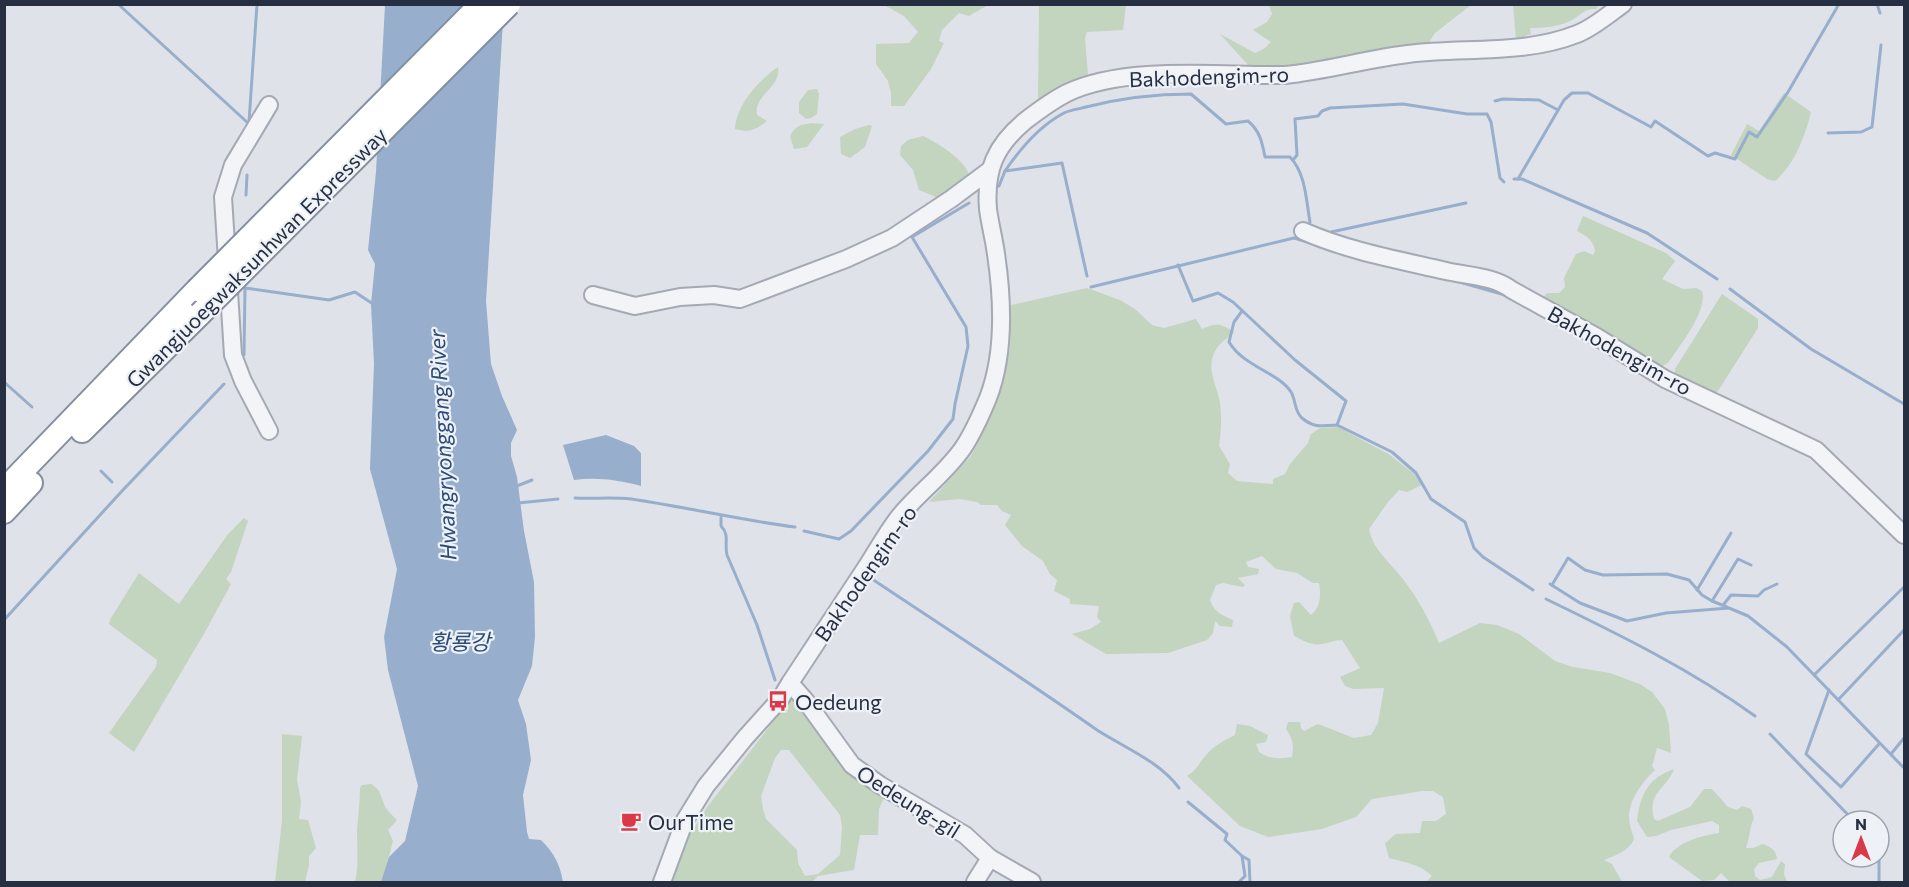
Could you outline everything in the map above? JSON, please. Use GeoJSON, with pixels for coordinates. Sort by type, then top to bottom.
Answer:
{"type":"FeatureCollection","features":[{"type":"Feature","properties":{"kind":"highway","name":"Gwangjuoegwaksunhwan Expressway"},"geometry":{"type":"LineString","coordinates":[[4,512],[35,469],[197,290],[481,4]]}},
{"type":"Feature","properties":{"kind":"highway","name":"Gwangjuoegwaksunhwan Expressway"},"geometry":{"type":"LineString","coordinates":[[4,490],[35,469],[200,314],[509,4]]}},
{"type":"Feature","properties":{"kind":"street","name":"Bakhodengim-ro"},"geometry":{"type":"LineString","coordinates":[[662,882],[686,820],[706,786],[745,738],[782,698],[899,518],[964,447],[987,401],[999,364],[1001,336],[996,255],[988,209],[987,184],[990,170],[1000,147],[1014,131],[1034,114],[1068,93],[1127,77],[1159,74],[1305,73],[1407,54],[1518,47],[1579,34],[1623,4]]}},
{"type":"Feature","properties":{"kind":"street"},"geometry":{"type":"LineString","coordinates":[[269,105],[233,165],[223,197],[233,355],[243,381],[269,431]]}},
{"type":"Feature","properties":{"kind":"street"},"geometry":{"type":"LineString","coordinates":[[593,295],[635,306],[680,297],[714,295],[740,299],[846,259],[892,238],[990,170]]}},
{"type":"Feature","properties":{"kind":"street","name":"Bakhodengim-ro"},"geometry":{"type":"LineString","coordinates":[[1303,231],[1325,240],[1448,272],[1502,282],[1665,379],[1816,450],[1905,535]]}},
{"type":"Feature","properties":{"kind":"street","name":"Oedeung-gil"},"geometry":{"type":"LineString","coordinates":[[790,683],[852,765],[880,785],[965,835],[990,858],[1032,882]]}},
{"type":"Feature","properties":{"kind":"street"},"geometry":{"type":"LineString","coordinates":[[975,882],[990,858]]}},
{"type":"Feature","properties":{"kind":"green space"},"geometry":{"type":"Polygon","coordinates":[[[1513,4],[1599,5],[1596,9],[1585,11],[1565,23],[1550,27],[1530,28],[1531,34],[1516,39],[1513,4]]]}},
{"type":"Feature","properties":{"kind":"green space"},"geometry":{"type":"Polygon","coordinates":[[[884,5],[988,5],[969,16],[959,13],[942,30],[939,41],[944,43],[931,69],[904,106],[891,106],[888,81],[876,64],[876,44],[909,43],[918,32],[904,16],[884,5]]]}},
{"type":"Feature","properties":{"kind":"green space"},"geometry":{"type":"Polygon","coordinates":[[[1039,5],[1126,5],[1123,30],[1087,32],[1085,38],[1088,75],[1038,100],[1039,5]]]}},
{"type":"Feature","properties":{"kind":"green space"},"geometry":{"type":"Polygon","coordinates":[[[1269,5],[1471,5],[1435,33],[1428,44],[1322,63],[1255,69],[1248,65],[1220,34],[1255,53],[1265,48],[1271,42],[1253,30],[1267,22],[1272,14],[1269,5]]]}},
{"type":"Feature","properties":{"kind":"green space"},"geometry":{"type":"Polygon","coordinates":[[[778,67],[776,80],[757,108],[757,115],[767,121],[752,130],[735,129],[739,111],[744,102],[763,79],[778,67]]]}},
{"type":"Feature","properties":{"kind":"green space"},"geometry":{"type":"Polygon","coordinates":[[[817,89],[819,94],[817,114],[806,119],[799,113],[799,102],[808,90],[817,89]]]}},
{"type":"Feature","properties":{"kind":"green space"},"geometry":{"type":"Polygon","coordinates":[[[1784,93],[1811,112],[1798,150],[1788,167],[1775,181],[1767,179],[1731,155],[1747,124],[1759,131],[1784,93]]]}},
{"type":"Feature","properties":{"kind":"green space"},"geometry":{"type":"Polygon","coordinates":[[[811,123],[824,124],[807,147],[794,149],[790,136],[798,127],[811,123]]]}},
{"type":"Feature","properties":{"kind":"green space"},"geometry":{"type":"Polygon","coordinates":[[[869,125],[872,126],[865,147],[850,158],[841,154],[840,137],[869,125]]]}},
{"type":"Feature","properties":{"kind":"green space"},"geometry":{"type":"Polygon","coordinates":[[[923,136],[957,158],[970,177],[938,198],[919,190],[913,170],[900,155],[901,146],[908,140],[923,136]]]}},
{"type":"Feature","properties":{"kind":"green space"},"geometry":{"type":"Polygon","coordinates":[[[1583,216],[1666,253],[1675,261],[1662,279],[1683,289],[1696,288],[1702,291],[1703,299],[1697,318],[1668,363],[1662,366],[1542,299],[1547,293],[1559,293],[1565,287],[1564,278],[1576,254],[1584,251],[1593,255],[1595,251],[1589,239],[1577,231],[1583,216]]]}},
{"type":"Feature","properties":{"kind":"green space"},"geometry":{"type":"Polygon","coordinates":[[[1087,288],[1120,300],[1135,309],[1152,325],[1164,328],[1196,319],[1202,329],[1218,325],[1234,332],[1217,348],[1213,355],[1211,369],[1221,409],[1219,446],[1230,464],[1228,473],[1237,481],[1273,484],[1273,479],[1285,474],[1290,464],[1308,443],[1311,434],[1320,428],[1338,427],[1390,455],[1419,478],[1422,485],[1407,492],[1399,490],[1369,529],[1375,545],[1417,600],[1439,643],[1480,623],[1497,625],[1519,634],[1555,661],[1573,667],[1610,673],[1640,684],[1652,692],[1665,709],[1669,725],[1671,753],[1657,748],[1652,766],[1655,770],[1644,781],[1632,802],[1629,817],[1634,839],[1625,850],[1604,860],[1612,864],[1622,882],[1426,882],[1432,876],[1428,872],[1389,858],[1385,843],[1396,834],[1420,833],[1422,821],[1436,821],[1446,814],[1443,797],[1433,791],[1372,799],[1356,817],[1322,829],[1268,837],[1240,826],[1187,776],[1213,748],[1235,735],[1237,724],[1250,726],[1268,735],[1266,742],[1256,744],[1259,752],[1266,756],[1279,758],[1292,757],[1292,742],[1286,729],[1288,722],[1300,722],[1304,731],[1318,724],[1354,738],[1371,735],[1378,723],[1384,688],[1353,689],[1345,686],[1340,677],[1360,668],[1342,640],[1315,644],[1294,636],[1290,616],[1294,603],[1299,602],[1311,615],[1320,600],[1319,583],[1313,583],[1297,573],[1276,569],[1262,556],[1246,562],[1248,567],[1259,569],[1258,574],[1238,578],[1245,585],[1243,587],[1223,583],[1216,585],[1210,600],[1216,610],[1233,620],[1232,627],[1220,626],[1215,621],[1213,633],[1207,640],[1168,653],[1106,654],[1072,634],[1090,629],[1101,622],[1097,617],[1099,606],[1070,604],[1070,599],[1054,591],[1057,580],[1050,574],[1043,561],[1022,546],[1005,525],[1011,515],[1002,511],[997,505],[981,505],[977,502],[959,499],[929,502],[971,456],[997,401],[1010,347],[1011,305],[1087,288]]]}},
{"type":"Feature","properties":{"kind":"green space"},"geometry":{"type":"Polygon","coordinates":[[[1722,294],[1758,319],[1758,328],[1716,394],[1675,374],[1675,369],[1722,294]]]}},
{"type":"Feature","properties":{"kind":"green space"},"geometry":{"type":"Polygon","coordinates":[[[244,518],[248,521],[231,572],[226,579],[231,584],[134,752],[109,733],[156,667],[157,660],[109,624],[111,618],[139,573],[179,604],[228,534],[244,518]]]}},
{"type":"Feature","properties":{"kind":"green space"},"geometry":{"type":"Polygon","coordinates":[[[793,696],[869,786],[884,798],[879,809],[878,835],[860,835],[854,870],[818,876],[813,881],[815,882],[670,882],[682,847],[708,806],[793,696]],[[781,750],[775,758],[761,796],[763,809],[766,819],[797,850],[798,863],[805,876],[818,874],[840,855],[842,827],[840,815],[789,750],[781,750]]]}},
{"type":"Feature","properties":{"kind":"green space"},"geometry":{"type":"Polygon","coordinates":[[[282,734],[302,736],[297,779],[301,802],[299,819],[308,820],[316,848],[309,856],[305,882],[275,882],[282,821],[282,734]]]}},
{"type":"Feature","properties":{"kind":"green space"},"geometry":{"type":"Polygon","coordinates":[[[1674,769],[1655,797],[1654,819],[1658,821],[1690,807],[1704,789],[1712,789],[1728,807],[1737,810],[1742,806],[1751,809],[1754,818],[1746,848],[1763,844],[1776,853],[1777,859],[1759,863],[1754,869],[1755,876],[1760,880],[1772,877],[1781,861],[1785,864],[1784,874],[1787,882],[1730,882],[1721,873],[1714,880],[1702,881],[1669,857],[1684,843],[1719,833],[1719,825],[1712,821],[1647,837],[1637,821],[1643,795],[1658,777],[1674,769]]]}},
{"type":"Feature","properties":{"kind":"green space"},"geometry":{"type":"Polygon","coordinates":[[[371,784],[378,791],[386,808],[397,820],[388,830],[393,841],[382,882],[355,882],[360,788],[362,785],[371,784]]]}},
{"type":"Feature","properties":{"kind":"water","name":"황룡강"},"geometry":{"type":"Polygon","coordinates":[[[385,5],[504,5],[486,301],[491,364],[517,430],[511,443],[511,456],[517,477],[534,582],[535,637],[532,666],[518,700],[526,724],[531,760],[523,795],[527,832],[529,839],[541,840],[550,850],[556,859],[563,882],[381,882],[389,857],[405,841],[418,786],[388,670],[384,637],[397,569],[370,469],[374,364],[371,304],[375,264],[368,250],[376,172],[385,5]]]}},
{"type":"Feature","properties":{"kind":"water"},"geometry":{"type":"Polygon","coordinates":[[[606,435],[634,446],[641,453],[641,486],[607,480],[574,480],[563,445],[606,435]]]}},
{"type":"Feature","properties":{"kind":"waterway"},"geometry":{"type":"LineString","coordinates":[[118,4],[248,123]]}},
{"type":"Feature","properties":{"kind":"waterway"},"geometry":{"type":"LineString","coordinates":[[249,122],[257,4]]}},
{"type":"Feature","properties":{"kind":"waterway"},"geometry":{"type":"LineString","coordinates":[[1518,179],[1564,100],[1572,93],[1588,93],[1651,127],[1655,121],[1708,156],[1715,153],[1735,159],[1749,132],[1757,137],[1788,92],[1839,4]]}},
{"type":"Feature","properties":{"kind":"waterway"},"geometry":{"type":"LineString","coordinates":[[1877,4],[1880,13]]}},
{"type":"Feature","properties":{"kind":"waterway"},"geometry":{"type":"LineString","coordinates":[[1828,133],[1861,132],[1872,127],[1881,45]]}},
{"type":"Feature","properties":{"kind":"waterway"},"geometry":{"type":"LineString","coordinates":[[1005,171],[1038,131],[1066,112],[1125,99],[1191,94],[1226,124],[1248,121],[1258,133],[1265,157],[1290,157],[1302,179],[1310,222]]}},
{"type":"Feature","properties":{"kind":"waterway"},"geometry":{"type":"LineString","coordinates":[[1495,101],[1503,99],[1539,100],[1558,110]]}},
{"type":"Feature","properties":{"kind":"waterway"},"geometry":{"type":"LineString","coordinates":[[1293,160],[1297,155],[1295,119],[1318,116],[1322,111],[1330,108],[1403,104],[1467,114],[1487,114],[1491,122],[1500,178],[1504,182]]}},
{"type":"Feature","properties":{"kind":"waterway"},"geometry":{"type":"LineString","coordinates":[[999,186],[1005,171],[1062,163],[1087,276]]}},
{"type":"Feature","properties":{"kind":"waterway"},"geometry":{"type":"LineString","coordinates":[[246,195],[247,175]]}},
{"type":"Feature","properties":{"kind":"waterway"},"geometry":{"type":"LineString","coordinates":[[1514,179],[1522,179],[1647,233],[1717,279]]}},
{"type":"Feature","properties":{"kind":"waterway"},"geometry":{"type":"LineString","coordinates":[[804,531],[839,539],[851,531],[928,451],[953,419],[968,346],[966,327],[912,237],[969,203]]}},
{"type":"Feature","properties":{"kind":"waterway"},"geometry":{"type":"LineString","coordinates":[[1331,232],[1466,203]]}},
{"type":"Feature","properties":{"kind":"waterway"},"geometry":{"type":"LineString","coordinates":[[1091,287],[1294,238],[1311,243]]}},
{"type":"Feature","properties":{"kind":"waterway"},"geometry":{"type":"LineString","coordinates":[[1178,265],[1193,301],[1218,293],[1233,302],[1295,360],[1346,401],[1337,425],[1392,452],[1416,473],[1431,499],[1465,522],[1474,548],[1483,557],[1533,590]]}},
{"type":"Feature","properties":{"kind":"waterway"},"geometry":{"type":"LineString","coordinates":[[1456,281],[1505,295]]}},
{"type":"Feature","properties":{"kind":"waterway"},"geometry":{"type":"LineString","coordinates":[[244,355],[245,288],[329,300],[355,292],[373,304]]}},
{"type":"Feature","properties":{"kind":"waterway"},"geometry":{"type":"LineString","coordinates":[[1730,289],[1811,349],[1904,404]]}},
{"type":"Feature","properties":{"kind":"waterway"},"geometry":{"type":"LineString","coordinates":[[1242,311],[1234,322],[1229,342],[1235,351],[1285,385],[1293,395],[1298,412],[1306,421],[1318,426],[1337,425]]}},
{"type":"Feature","properties":{"kind":"waterway"},"geometry":{"type":"LineString","coordinates":[[4,382],[32,407]]}},
{"type":"Feature","properties":{"kind":"waterway"},"geometry":{"type":"LineString","coordinates":[[4,620],[224,384]]}},
{"type":"Feature","properties":{"kind":"waterway"},"geometry":{"type":"LineString","coordinates":[[101,471],[112,482]]}},
{"type":"Feature","properties":{"kind":"waterway"},"geometry":{"type":"LineString","coordinates":[[517,486],[532,480]]}},
{"type":"Feature","properties":{"kind":"waterway"},"geometry":{"type":"LineString","coordinates":[[575,498],[631,499],[795,527]]}},
{"type":"Feature","properties":{"kind":"waterway"},"geometry":{"type":"LineString","coordinates":[[518,503],[558,499]]}},
{"type":"Feature","properties":{"kind":"waterway"},"geometry":{"type":"LineString","coordinates":[[721,517],[721,526],[726,536],[727,555],[757,625],[775,680]]}},
{"type":"Feature","properties":{"kind":"waterway"},"geometry":{"type":"LineString","coordinates":[[1697,590],[1731,533]]}},
{"type":"Feature","properties":{"kind":"waterway"},"geometry":{"type":"LineString","coordinates":[[1552,585],[1568,558],[1585,570],[1603,575],[1667,574],[1689,580],[1702,595],[1712,601]]}},
{"type":"Feature","properties":{"kind":"waterway"},"geometry":{"type":"LineString","coordinates":[[1727,607],[1712,601],[1738,559],[1751,565]]}},
{"type":"Feature","properties":{"kind":"waterway"},"geometry":{"type":"LineString","coordinates":[[872,579],[1097,730],[1152,763],[1171,778],[1179,788]]}},
{"type":"Feature","properties":{"kind":"waterway"},"geometry":{"type":"LineString","coordinates":[[1550,584],[1580,603],[1627,621],[1666,613],[1729,608],[1748,616],[1787,647],[1903,767]]}},
{"type":"Feature","properties":{"kind":"waterway"},"geometry":{"type":"LineString","coordinates":[[1724,604],[1731,595],[1758,596],[1764,590],[1777,584]]}},
{"type":"Feature","properties":{"kind":"waterway"},"geometry":{"type":"LineString","coordinates":[[1814,675],[1904,587]]}},
{"type":"Feature","properties":{"kind":"waterway"},"geometry":{"type":"LineString","coordinates":[[1546,599],[1679,668],[1755,716]]}},
{"type":"Feature","properties":{"kind":"waterway"},"geometry":{"type":"LineString","coordinates":[[1838,700],[1904,630]]}},
{"type":"Feature","properties":{"kind":"waterway"},"geometry":{"type":"LineString","coordinates":[[1829,690],[1806,754],[1841,787],[1879,744]]}},
{"type":"Feature","properties":{"kind":"waterway"},"geometry":{"type":"LineString","coordinates":[[1770,734],[1842,809]]}},
{"type":"Feature","properties":{"kind":"waterway"},"geometry":{"type":"LineString","coordinates":[[1891,754],[1904,738]]}},
{"type":"Feature","properties":{"kind":"waterway"},"geometry":{"type":"LineString","coordinates":[[1188,802],[1227,834],[1225,840],[1242,856],[1245,876],[1239,882]]}},
{"type":"Feature","properties":{"kind":"waterway"},"geometry":{"type":"LineString","coordinates":[[1242,856],[1249,860],[1250,882]]}},
{"type":"Feature","properties":{"kind":"waterway"},"geometry":{"type":"LineString","coordinates":[[1879,869],[1879,882]]}},
{"type":"Feature","properties":{"kind":"place","name":"Oedeung"},"geometry":{"type":"Point","coordinates":[778,701]}},
{"type":"Feature","properties":{"kind":"place","name":"OurTime"},"geometry":{"type":"Point","coordinates":[631,821]}},
{"type":"Feature","properties":{"kind":"water label","name":"Hwangryonggang River"},"geometry":{"type":"Point","coordinates":[442,445]}}]}
